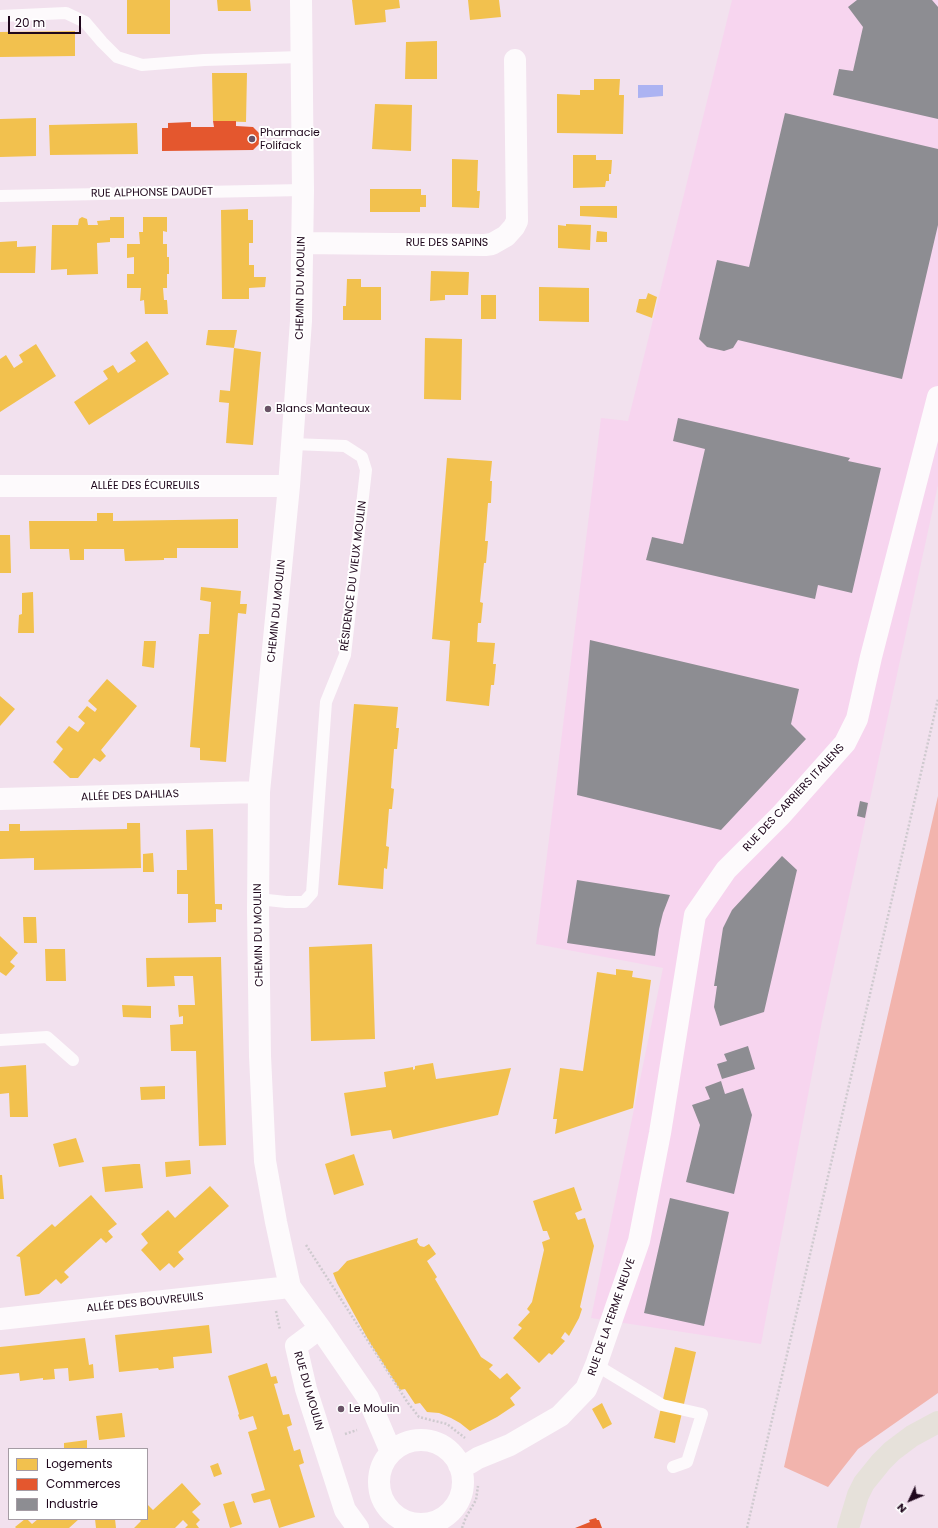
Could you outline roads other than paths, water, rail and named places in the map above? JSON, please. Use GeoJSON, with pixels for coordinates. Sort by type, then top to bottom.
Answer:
{"type":"FeatureCollection","features":[{"type":"Feature","properties":{"kind":"highway"},"geometry":{"type":"LineString","coordinates":[[848,1528],[858,1495],[864,1483],[881,1462],[892,1451],[912,1436],[938,1422]]}},
{"type":"Feature","properties":{"kind":"street","name":"CHEMIN DU MOULIN"},"geometry":{"type":"LineString","coordinates":[[290,1287],[265,1161],[260,1056],[258,899],[259,792],[289,486],[301,321],[303,190],[301,0]]}},
{"type":"Feature","properties":{"kind":"street","name":"RUE DES SAPINS"},"geometry":{"type":"LineString","coordinates":[[302,243],[485,244],[496,242],[511,232],[517,221],[515,60]]}},
{"type":"Feature","properties":{"kind":"street","name":"RUE DES CARRIERS ITALIENS"},"geometry":{"type":"LineString","coordinates":[[666,1097],[695,915],[726,870],[781,815],[845,744],[857,719],[871,657],[938,397]]}},
{"type":"Feature","properties":{"kind":"street","name":"ALLÉE DES ÉCUREUILS"},"geometry":{"type":"LineString","coordinates":[[0,486],[289,486]]}},
{"type":"Feature","properties":{"kind":"street","name":"ALLÉE DES DAHLIAS"},"geometry":{"type":"LineString","coordinates":[[0,799],[259,792]]}},
{"type":"Feature","properties":{"kind":"street","name":"RUE DE LA FERME NEUVE"},"geometry":{"type":"LineString","coordinates":[[469,1462],[510,1445],[560,1416],[586,1389],[596,1366],[639,1241],[666,1097]]}},
{"type":"Feature","properties":{"kind":"street","name":"ALLÉE DES BOUVREUILS"},"geometry":{"type":"LineString","coordinates":[[0,1319],[290,1287]]}},
{"type":"Feature","properties":{"kind":"street"},"geometry":{"type":"LineString","coordinates":[[290,1287],[368,1398],[391,1452]]}},
{"type":"Feature","properties":{"kind":"street","name":"RUE DU MOULIN"},"geometry":{"type":"LineString","coordinates":[[320,1328],[296,1346],[306,1389],[345,1510],[358,1528]]}},
{"type":"Feature","properties":{"kind":"street"},"geometry":{"type":"LineString","coordinates":[[415,1440],[428,1441],[441,1446],[452,1454],[469,1462],[463,1479],[462,1493],[456,1506],[435,1525],[420,1525],[406,1522],[394,1515],[385,1504],[379,1491],[379,1477],[383,1464],[391,1452],[402,1444],[415,1440]]}},
{"type":"Feature","properties":{"kind":"lane"},"geometry":{"type":"LineString","coordinates":[[0,16],[66,13],[85,22],[102,42],[117,56],[142,65],[204,60],[302,58]]}},
{"type":"Feature","properties":{"kind":"lane","name":"RUE ALPHONSE DAUDET"},"geometry":{"type":"LineString","coordinates":[[0,196],[303,190]]}},
{"type":"Feature","properties":{"kind":"lane","name":"RÉSIDENCE DU VIEUX MOULIN"},"geometry":{"type":"LineString","coordinates":[[258,899],[304,902],[312,893],[326,702],[345,655],[366,470],[362,457],[345,446],[292,444]]}},
{"type":"Feature","properties":{"kind":"lane"},"geometry":{"type":"LineString","coordinates":[[0,1040],[47,1037],[73,1060]]}},
{"type":"Feature","properties":{"kind":"lane"},"geometry":{"type":"LineString","coordinates":[[596,1366],[662,1405],[702,1414],[687,1462],[673,1467]]}},
{"type":"Feature","properties":{"kind":"water"},"geometry":{"type":"Polygon","coordinates":[[[638,85],[663,85],[663,96],[638,98],[638,85]]]}},
{"type":"Feature","properties":{"kind":"place","name":"Pharmacie Folifack"},"geometry":{"type":"Point","coordinates":[252,139]}},
{"type":"Feature","properties":{"kind":"place","name":"Blancs Manteaux"},"geometry":{"type":"Point","coordinates":[268,409]}},
{"type":"Feature","properties":{"kind":"place","name":"Le Moulin"},"geometry":{"type":"Point","coordinates":[341,1409]}}]}
